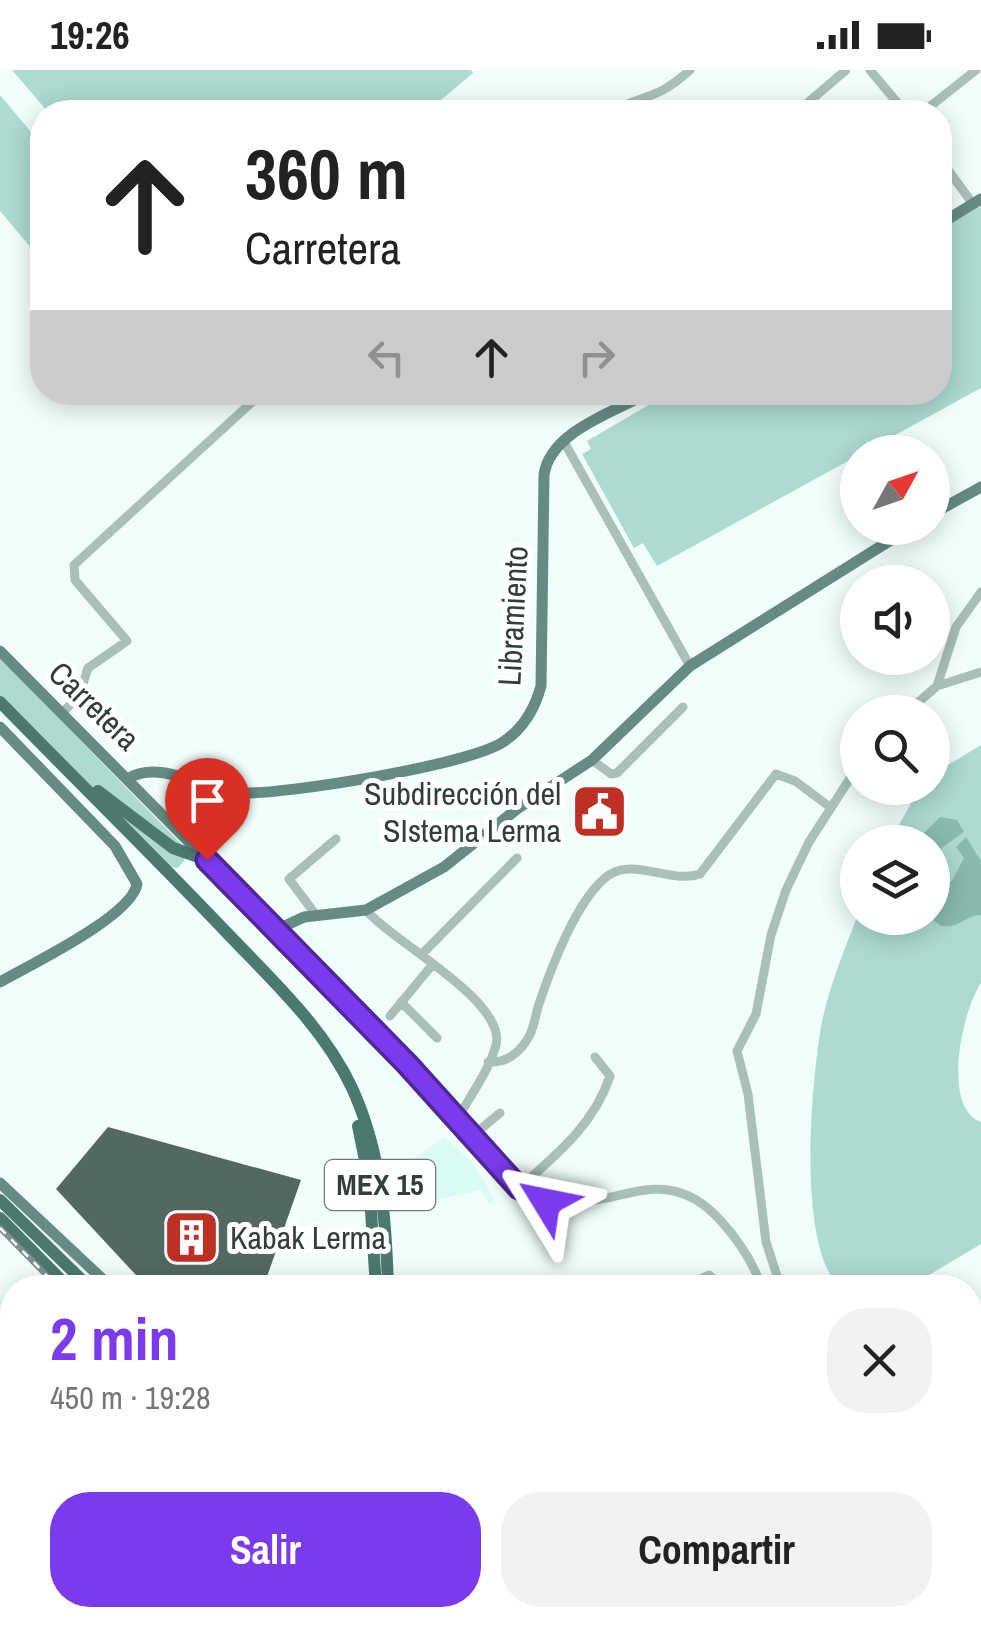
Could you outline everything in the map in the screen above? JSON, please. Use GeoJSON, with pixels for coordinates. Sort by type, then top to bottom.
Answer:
{"type":"FeatureCollection","features":[{"type":"Feature","properties":{"kind":"highway","name":"MEX 15"},"geometry":{"type":"LineString","coordinates":[[0,702],[307,1019],[352,1087],[377,1166],[387,1275]]}},
{"type":"Feature","properties":{"kind":"highway"},"geometry":{"type":"LineString","coordinates":[[52,756],[173,848],[207,860]]}},
{"type":"Feature","properties":{"kind":"highway"},"geometry":{"type":"LineString","coordinates":[[352,1087],[369,1180],[375,1275]]}},
{"type":"Feature","properties":{"kind":"highway"},"geometry":{"type":"LineString","coordinates":[[0,1200],[77,1275]]}},
{"type":"Feature","properties":{"kind":"highway"},"geometry":{"type":"LineString","coordinates":[[0,1218],[55,1275]]}},
{"type":"Feature","properties":{"kind":"main road"},"geometry":{"type":"LineString","coordinates":[[952,217],[977,202]]}},
{"type":"Feature","properties":{"kind":"main road"},"geometry":{"type":"LineString","coordinates":[[563,440],[626,405]]}},
{"type":"Feature","properties":{"kind":"main road","name":"Libramiento"},"geometry":{"type":"LineString","coordinates":[[129,778],[140,772],[185,777],[226,792],[268,792],[391,773],[468,756],[505,741],[528,717],[542,686],[544,475],[551,451],[563,440]]}},
{"type":"Feature","properties":{"kind":"main road"},"geometry":{"type":"LineString","coordinates":[[950,504],[981,487]]}},
{"type":"Feature","properties":{"kind":"main road"},"geometry":{"type":"LineString","coordinates":[[276,930],[292,920],[366,910],[444,868],[518,809],[592,760],[690,666],[883,545]]}},
{"type":"Feature","properties":{"kind":"main road","name":"Carretera"},"geometry":{"type":"LineString","coordinates":[[0,650],[276,930]]}},
{"type":"Feature","properties":{"kind":"main road"},"geometry":{"type":"LineString","coordinates":[[0,727],[115,846],[137,884],[128,902],[102,922],[0,982]]}},
{"type":"Feature","properties":{"kind":"main road"},"geometry":{"type":"LineString","coordinates":[[0,1183],[98,1275]]}},
{"type":"Feature","properties":{"kind":"street"},"geometry":{"type":"LineString","coordinates":[[648,100],[690,70]]}},
{"type":"Feature","properties":{"kind":"street"},"geometry":{"type":"LineString","coordinates":[[811,100],[846,70]]}},
{"type":"Feature","properties":{"kind":"street"},"geometry":{"type":"LineString","coordinates":[[870,70],[895,100]]}},
{"type":"Feature","properties":{"kind":"street"},"geometry":{"type":"LineString","coordinates":[[938,100],[976,70]]}},
{"type":"Feature","properties":{"kind":"street"},"geometry":{"type":"LineString","coordinates":[[952,172],[977,202]]}},
{"type":"Feature","properties":{"kind":"street"},"geometry":{"type":"LineString","coordinates":[[60,714],[79,696],[88,668],[127,641],[75,580],[74,565],[249,405]]}},
{"type":"Feature","properties":{"kind":"street"},"geometry":{"type":"LineString","coordinates":[[563,440],[690,666]]}},
{"type":"Feature","properties":{"kind":"street"},"geometry":{"type":"LineString","coordinates":[[938,686],[956,627],[981,592]]}},
{"type":"Feature","properties":{"kind":"street"},"geometry":{"type":"LineString","coordinates":[[927,695],[938,686],[981,672]]}},
{"type":"Feature","properties":{"kind":"street"},"geometry":{"type":"LineString","coordinates":[[592,760],[612,774],[617,773],[683,707]]}},
{"type":"Feature","properties":{"kind":"street"},"geometry":{"type":"LineString","coordinates":[[488,1062],[508,1058],[528,1040],[573,925],[591,892],[606,877],[628,870],[684,877],[700,874],[776,774],[795,780],[830,807]]}},
{"type":"Feature","properties":{"kind":"street"},"geometry":{"type":"LineString","coordinates":[[777,1275],[766,1242],[748,1094],[737,1051],[756,1014],[771,935],[786,890],[840,792]]}},
{"type":"Feature","properties":{"kind":"street"},"geometry":{"type":"LineString","coordinates":[[316,915],[289,879],[336,840]]}},
{"type":"Feature","properties":{"kind":"street"},"geometry":{"type":"LineString","coordinates":[[421,955],[517,858]]}},
{"type":"Feature","properties":{"kind":"street"},"geometry":{"type":"LineString","coordinates":[[366,910],[488,1014],[497,1039],[456,1121]]}},
{"type":"Feature","properties":{"kind":"street"},"geometry":{"type":"LineString","coordinates":[[276,930],[519,1188],[561,1204],[583,1204],[654,1188],[685,1191],[728,1229],[748,1255],[756,1275]]}},
{"type":"Feature","properties":{"kind":"street"},"geometry":{"type":"LineString","coordinates":[[390,1016],[433,964]]}},
{"type":"Feature","properties":{"kind":"street"},"geometry":{"type":"LineString","coordinates":[[401,1002],[437,1038]]}},
{"type":"Feature","properties":{"kind":"street"},"geometry":{"type":"LineString","coordinates":[[519,1188],[573,1142],[606,1088],[610,1076],[595,1058]]}},
{"type":"Feature","properties":{"kind":"street"},"geometry":{"type":"LineString","coordinates":[[472,1137],[500,1113]]}},
{"type":"Feature","properties":{"kind":"shaded area"},"geometry":{"type":"Polygon","coordinates":[[[12,70],[473,73],[441,100],[38,100],[12,70]]]}},
{"type":"Feature","properties":{"kind":"shaded area"},"geometry":{"type":"Polygon","coordinates":[[[0,95],[30,131],[30,247],[0,211],[0,95]]]}},
{"type":"Feature","properties":{"kind":"shaded area"},"geometry":{"type":"Polygon","coordinates":[[[981,206],[981,388],[952,404],[952,223],[981,206]]]}},
{"type":"Feature","properties":{"kind":"shaded area"},"geometry":{"type":"Polygon","coordinates":[[[648,405],[950,405],[895,435],[840,435],[840,465],[657,566],[643,543],[634,548],[582,454],[591,449],[587,441],[648,405]]]}},
{"type":"Feature","properties":{"kind":"shaded area"},"geometry":{"type":"Polygon","coordinates":[[[0,658],[185,848],[184,861],[178,868],[170,867],[69,770],[0,695],[0,658]]]}},
{"type":"Feature","properties":{"kind":"shaded area"},"geometry":{"type":"Polygon","coordinates":[[[981,745],[981,983],[967,1015],[958,1079],[969,1113],[981,1122],[981,1244],[929,1275],[831,1275],[817,1238],[810,1166],[820,1033],[836,974],[850,935],[950,935],[950,825],[899,825],[910,805],[950,805],[950,764],[981,745]]]}},
{"type":"Feature","properties":{"kind":"shaded area"},"geometry":{"type":"Polygon","coordinates":[[[940,817],[957,820],[964,832],[950,842],[950,825],[932,825],[940,817]]]}},
{"type":"Feature","properties":{"kind":"shaded area"},"geometry":{"type":"Polygon","coordinates":[[[966,837],[981,861],[981,915],[950,926],[950,881],[964,858],[956,847],[966,837]]]}},
{"type":"Feature","properties":{"kind":"shaded area"},"geometry":{"type":"Polygon","coordinates":[[[445,1137],[473,1163],[495,1200],[490,1203],[480,1190],[424,1203],[401,1167],[445,1137]]]}},
{"type":"Feature","properties":{"kind":"building","name":"Kabak Lerma"},"geometry":{"type":"Polygon","coordinates":[[[108,1127],[301,1180],[268,1275],[136,1275],[56,1189],[108,1127]]]}},
{"type":"Feature","properties":{"kind":"railway"},"geometry":{"type":"LineString","coordinates":[[0,1228],[46,1275]]}},
{"type":"Feature","properties":{"kind":"place","name":"Subdirección del SIstema Lerma"},"geometry":{"type":"Point","coordinates":[600,812]}},
{"type":"Feature","properties":{"kind":"place","name":"Kabak Lerma"},"geometry":{"type":"Point","coordinates":[191,1238]}},
{"type":"Feature","properties":{"kind":"route"},"geometry":{"type":"LineString","coordinates":[[207,860],[407,1064],[519,1188],[546,1202]]}}]}
